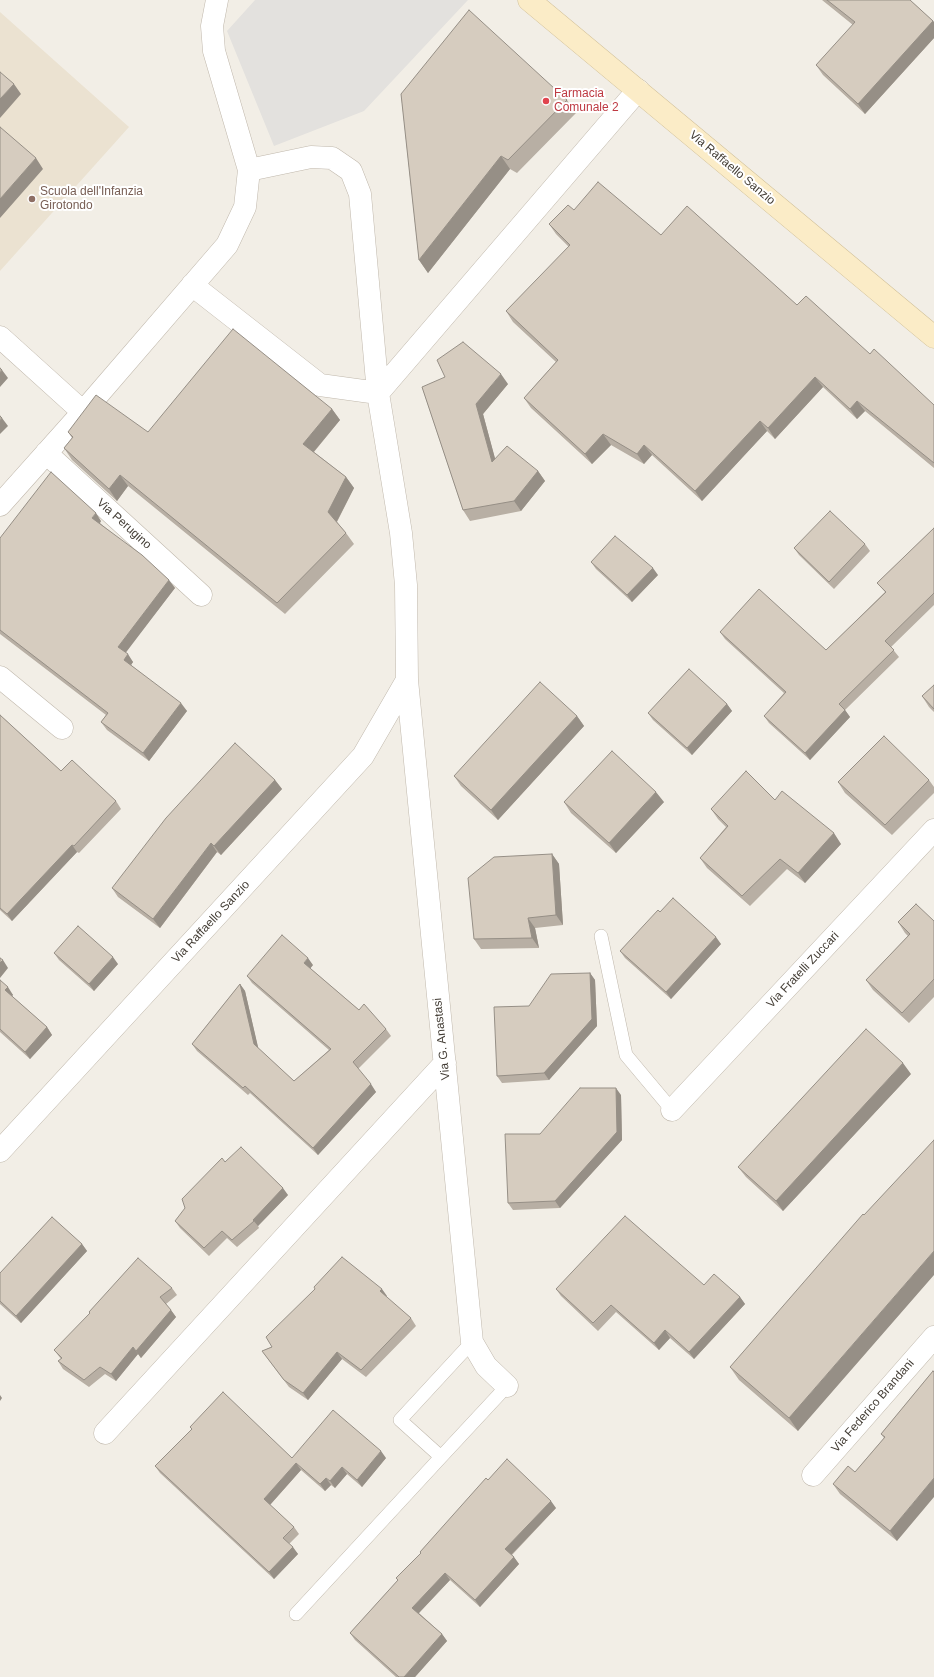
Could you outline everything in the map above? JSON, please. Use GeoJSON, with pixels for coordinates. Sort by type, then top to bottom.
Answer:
{"type":"FeatureCollection","features":[{"type":"Feature","properties":{"kind":"main road","name":"Via Raffaello Sanzio"},"geometry":{"type":"LineString","coordinates":[[529,0],[934,336]]}},
{"type":"Feature","properties":{"kind":"street"},"geometry":{"type":"LineString","coordinates":[[0,505],[83,412],[227,244],[245,206],[249,170],[214,52],[212,26],[217,0]]}},
{"type":"Feature","properties":{"kind":"street"},"geometry":{"type":"LineString","coordinates":[[192,285],[320,385],[378,393],[638,90]]}},
{"type":"Feature","properties":{"kind":"street","name":"Via G. Anastasi"},"geometry":{"type":"LineString","coordinates":[[249,170],[311,157],[332,158],[351,171],[360,194],[378,393],[401,533],[406,585],[407,680],[472,1342],[486,1366],[507,1386]]}},
{"type":"Feature","properties":{"kind":"street"},"geometry":{"type":"LineString","coordinates":[[0,337],[83,412]]}},
{"type":"Feature","properties":{"kind":"street","name":"Via Perugino"},"geometry":{"type":"LineString","coordinates":[[46,453],[201,595]]}},
{"type":"Feature","properties":{"kind":"street"},"geometry":{"type":"LineString","coordinates":[[0,677],[62,728]]}},
{"type":"Feature","properties":{"kind":"street","name":"Via Raffaello Sanzio"},"geometry":{"type":"LineString","coordinates":[[0,1152],[363,756],[407,680]]}},
{"type":"Feature","properties":{"kind":"street","name":"Via Fratelli Zuccari"},"geometry":{"type":"LineString","coordinates":[[672,1110],[934,830]]}},
{"type":"Feature","properties":{"kind":"street"},"geometry":{"type":"LineString","coordinates":[[105,1433],[445,1063]]}},
{"type":"Feature","properties":{"kind":"street","name":"Via Federico Brandani"},"geometry":{"type":"LineString","coordinates":[[813,1475],[934,1337]]}},
{"type":"Feature","properties":{"kind":"lane"},"geometry":{"type":"LineString","coordinates":[[601,936],[626,1055],[672,1110]]}},
{"type":"Feature","properties":{"kind":"lane"},"geometry":{"type":"LineString","coordinates":[[441,1457],[400,1420],[472,1342]]}},
{"type":"Feature","properties":{"kind":"lane"},"geometry":{"type":"LineString","coordinates":[[296,1614],[507,1386]]}},
{"type":"Feature","properties":{"kind":"shaded area"},"geometry":{"type":"Polygon","coordinates":[[[255,0],[468,0],[364,111],[274,146],[227,31],[255,0]]]}},
{"type":"Feature","properties":{"kind":"shaded area","name":"Scuola dell'Infanzia Girotondo"},"geometry":{"type":"Polygon","coordinates":[[[0,12],[129,127],[0,271],[0,12]]]}},
{"type":"Feature","properties":{"kind":"building"},"geometry":{"type":"Polygon","coordinates":[[[827,0],[910,0],[933,21],[858,104],[816,65],[855,22],[827,0]]]}},
{"type":"Feature","properties":{"kind":"building"},"geometry":{"type":"Polygon","coordinates":[[[469,10],[567,100],[508,160],[501,156],[419,260],[401,94],[469,10]]]}},
{"type":"Feature","properties":{"kind":"building"},"geometry":{"type":"Polygon","coordinates":[[[0,72],[14,84],[0,99],[0,72]]]}},
{"type":"Feature","properties":{"kind":"building"},"geometry":{"type":"Polygon","coordinates":[[[0,127],[36,158],[0,199],[0,127]]]}},
{"type":"Feature","properties":{"kind":"building"},"geometry":{"type":"Polygon","coordinates":[[[598,182],[661,235],[687,206],[797,305],[806,296],[870,354],[874,349],[934,405],[934,463],[857,401],[850,409],[815,377],[768,428],[760,421],[695,491],[644,445],[637,454],[603,434],[585,454],[524,398],[558,360],[506,311],[570,245],[549,224],[568,205],[574,210],[598,182]]]}},
{"type":"Feature","properties":{"kind":"building"},"geometry":{"type":"Polygon","coordinates":[[[233,329],[332,409],[303,444],[346,477],[328,512],[346,533],[277,603],[120,475],[109,489],[64,448],[73,437],[68,432],[96,395],[148,432],[233,329]]]}},
{"type":"Feature","properties":{"kind":"building"},"geometry":{"type":"Polygon","coordinates":[[[463,342],[501,374],[476,404],[492,462],[507,446],[538,471],[514,501],[463,510],[422,387],[445,377],[437,360],[463,342]]]}},
{"type":"Feature","properties":{"kind":"building"},"geometry":{"type":"Polygon","coordinates":[[[51,472],[96,513],[92,518],[142,555],[169,580],[118,647],[128,654],[124,660],[181,703],[143,753],[101,722],[108,713],[0,630],[0,538],[51,472]]]}},
{"type":"Feature","properties":{"kind":"building"},"geometry":{"type":"Polygon","coordinates":[[[830,511],[865,544],[829,582],[794,548],[830,511]]]}},
{"type":"Feature","properties":{"kind":"building"},"geometry":{"type":"Polygon","coordinates":[[[934,528],[934,593],[885,641],[894,650],[839,704],[845,710],[805,753],[764,716],[786,692],[720,632],[759,589],[826,650],[886,592],[877,583],[934,528]]]}},
{"type":"Feature","properties":{"kind":"building"},"geometry":{"type":"Polygon","coordinates":[[[615,536],[653,568],[627,595],[591,562],[615,536]]]}},
{"type":"Feature","properties":{"kind":"building"},"geometry":{"type":"Polygon","coordinates":[[[689,669],[727,704],[687,748],[648,713],[689,669]]]}},
{"type":"Feature","properties":{"kind":"building"},"geometry":{"type":"Polygon","coordinates":[[[540,682],[577,716],[491,810],[454,776],[540,682]]]}},
{"type":"Feature","properties":{"kind":"building"},"geometry":{"type":"Polygon","coordinates":[[[934,685],[934,709],[922,696],[934,685]]]}},
{"type":"Feature","properties":{"kind":"building"},"geometry":{"type":"Polygon","coordinates":[[[0,715],[61,771],[72,760],[116,801],[7,914],[0,908],[0,715]]]}},
{"type":"Feature","properties":{"kind":"building"},"geometry":{"type":"Polygon","coordinates":[[[884,736],[929,780],[885,825],[838,782],[884,736]]]}},
{"type":"Feature","properties":{"kind":"building"},"geometry":{"type":"Polygon","coordinates":[[[235,743],[275,780],[214,846],[211,843],[153,919],[112,888],[166,818],[235,743]]]}},
{"type":"Feature","properties":{"kind":"building"},"geometry":{"type":"Polygon","coordinates":[[[612,751],[656,792],[609,843],[564,802],[612,751]]]}},
{"type":"Feature","properties":{"kind":"building"},"geometry":{"type":"Polygon","coordinates":[[[746,771],[775,800],[782,791],[834,833],[798,873],[780,859],[742,896],[700,858],[728,826],[711,809],[746,771]]]}},
{"type":"Feature","properties":{"kind":"building"},"geometry":{"type":"Polygon","coordinates":[[[552,854],[556,915],[528,918],[532,938],[474,939],[468,878],[494,857],[552,854]]]}},
{"type":"Feature","properties":{"kind":"building"},"geometry":{"type":"Polygon","coordinates":[[[673,898],[716,937],[666,992],[620,951],[658,910],[660,912],[673,898]]]}},
{"type":"Feature","properties":{"kind":"building"},"geometry":{"type":"Polygon","coordinates":[[[916,904],[934,921],[934,979],[902,1013],[866,980],[910,934],[898,922],[916,904]]]}},
{"type":"Feature","properties":{"kind":"building"},"geometry":{"type":"Polygon","coordinates":[[[78,926],[113,957],[89,984],[54,953],[78,926]]]}},
{"type":"Feature","properties":{"kind":"building"},"geometry":{"type":"Polygon","coordinates":[[[282,935],[308,958],[304,963],[359,1010],[364,1004],[386,1029],[353,1062],[371,1084],[313,1148],[245,1086],[243,1088],[192,1044],[240,984],[254,1044],[294,1081],[331,1049],[247,976],[282,935]]]}},
{"type":"Feature","properties":{"kind":"building"},"geometry":{"type":"Polygon","coordinates":[[[590,973],[592,1019],[544,1073],[497,1076],[494,1007],[529,1006],[551,974],[590,973]]]}},
{"type":"Feature","properties":{"kind":"building"},"geometry":{"type":"Polygon","coordinates":[[[0,980],[8,987],[5,990],[47,1027],[25,1052],[0,1029],[0,980]]]}},
{"type":"Feature","properties":{"kind":"building"},"geometry":{"type":"Polygon","coordinates":[[[866,1029],[903,1063],[776,1201],[738,1167],[866,1029]]]}},
{"type":"Feature","properties":{"kind":"building"},"geometry":{"type":"Polygon","coordinates":[[[580,1088],[616,1088],[617,1132],[555,1201],[508,1203],[505,1134],[540,1134],[580,1088]]]}},
{"type":"Feature","properties":{"kind":"building"},"geometry":{"type":"Polygon","coordinates":[[[934,1140],[934,1251],[789,1418],[730,1367],[863,1214],[864,1215],[934,1140]]]}},
{"type":"Feature","properties":{"kind":"building"},"geometry":{"type":"Polygon","coordinates":[[[241,1147],[283,1188],[253,1220],[254,1221],[232,1240],[222,1231],[204,1248],[175,1221],[185,1208],[182,1199],[222,1158],[225,1162],[241,1147]]]}},
{"type":"Feature","properties":{"kind":"building"},"geometry":{"type":"Polygon","coordinates":[[[625,1216],[704,1285],[714,1274],[740,1297],[689,1352],[665,1330],[654,1343],[611,1305],[593,1323],[556,1289],[625,1216]]]}},
{"type":"Feature","properties":{"kind":"building"},"geometry":{"type":"Polygon","coordinates":[[[52,1217],[82,1244],[16,1316],[0,1301],[0,1273],[52,1217]]]}},
{"type":"Feature","properties":{"kind":"building"},"geometry":{"type":"Polygon","coordinates":[[[342,1257],[382,1289],[380,1291],[411,1318],[361,1370],[337,1352],[303,1393],[284,1380],[262,1351],[272,1347],[266,1337],[315,1289],[314,1287],[342,1257]]]}},
{"type":"Feature","properties":{"kind":"building"},"geometry":{"type":"Polygon","coordinates":[[[138,1258],[172,1288],[160,1297],[171,1310],[136,1351],[133,1347],[111,1374],[100,1367],[84,1380],[58,1361],[62,1358],[54,1350],[90,1313],[89,1312],[138,1258]]]}},
{"type":"Feature","properties":{"kind":"building"},"geometry":{"type":"Polygon","coordinates":[[[933,1371],[934,1478],[890,1531],[833,1484],[848,1466],[855,1472],[885,1437],[881,1434],[933,1371]]]}},
{"type":"Feature","properties":{"kind":"building"},"geometry":{"type":"Polygon","coordinates":[[[223,1392],[292,1458],[333,1410],[381,1451],[357,1480],[342,1467],[330,1481],[326,1478],[320,1484],[296,1463],[264,1499],[294,1527],[283,1538],[293,1547],[269,1572],[155,1466],[192,1429],[190,1427],[223,1392]]]}},
{"type":"Feature","properties":{"kind":"building"},"geometry":{"type":"Polygon","coordinates":[[[507,1459],[551,1501],[505,1549],[514,1557],[475,1600],[445,1573],[412,1608],[442,1634],[404,1677],[399,1677],[350,1633],[398,1580],[396,1578],[421,1553],[420,1552],[486,1478],[488,1480],[507,1459]]]}},
{"type":"Feature","properties":{"kind":"place","name":"Farmacia Comunale 2"},"geometry":{"type":"Point","coordinates":[546,101]}},
{"type":"Feature","properties":{"kind":"place","name":"Scuola dell'Infanzia Girotondo"},"geometry":{"type":"Point","coordinates":[32,199]}}]}
